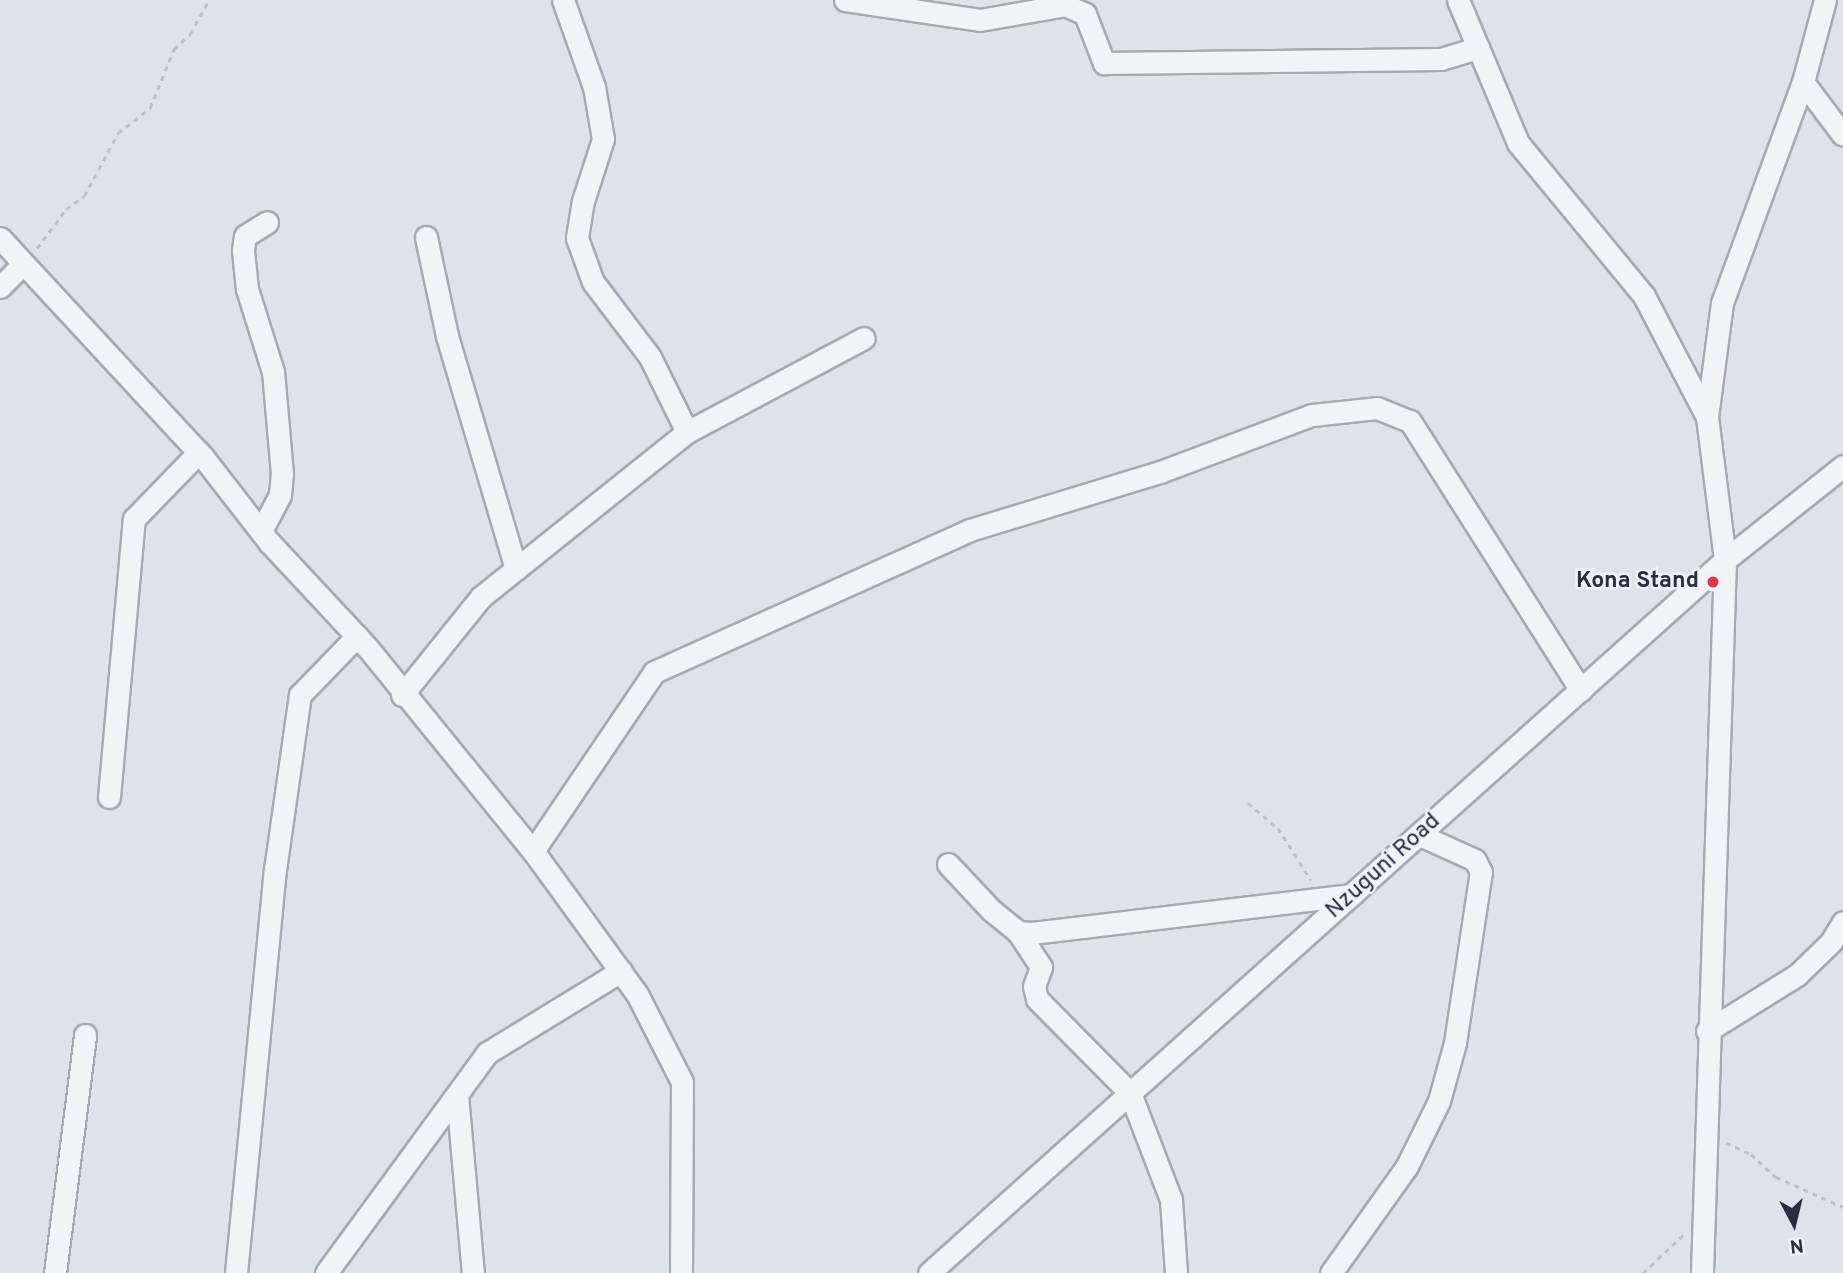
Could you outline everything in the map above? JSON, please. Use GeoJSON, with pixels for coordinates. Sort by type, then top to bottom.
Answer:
{"type":"FeatureCollection","features":[{"type":"Feature","properties":{"kind":"street"},"geometry":{"type":"LineString","coordinates":[[563,0],[594,87],[603,139],[583,201],[577,239],[593,282],[650,357],[687,432]]}},
{"type":"Feature","properties":{"kind":"street"},"geometry":{"type":"LineString","coordinates":[[845,0],[979,20],[1065,5],[1085,14],[1104,63],[1441,59],[1478,48]]}},
{"type":"Feature","properties":{"kind":"street"},"geometry":{"type":"LineString","coordinates":[[1458,0],[1518,143],[1644,296],[1707,418]]}},
{"type":"Feature","properties":{"kind":"street"},"geometry":{"type":"LineString","coordinates":[[1702,1273],[1707,1031],[1725,559],[1707,418],[1722,303],[1803,82],[1825,0]]}},
{"type":"Feature","properties":{"kind":"street"},"geometry":{"type":"LineString","coordinates":[[1803,82],[1843,135]]}},
{"type":"Feature","properties":{"kind":"street"},"geometry":{"type":"LineString","coordinates":[[261,531],[280,495],[282,474],[273,372],[247,289],[243,250],[245,236],[267,222]]}},
{"type":"Feature","properties":{"kind":"street"},"geometry":{"type":"LineString","coordinates":[[426,237],[447,335],[516,569]]}},
{"type":"Feature","properties":{"kind":"street"},"geometry":{"type":"LineString","coordinates":[[0,238],[199,452],[261,531],[357,636],[402,695],[533,851],[621,971],[682,1082],[681,1273]]}},
{"type":"Feature","properties":{"kind":"street"},"geometry":{"type":"LineString","coordinates":[[0,287],[23,264]]}},
{"type":"Feature","properties":{"kind":"street"},"geometry":{"type":"LineString","coordinates":[[402,695],[481,597],[687,432],[864,338]]}},
{"type":"Feature","properties":{"kind":"street"},"geometry":{"type":"LineString","coordinates":[[533,851],[654,672],[970,530],[1160,472],[1312,415],[1377,408],[1410,421],[1581,690]]}},
{"type":"Feature","properties":{"kind":"street"},"geometry":{"type":"LineString","coordinates":[[109,797],[134,519],[199,452]]}},
{"type":"Feature","properties":{"kind":"street","name":"Nzuguni Road"},"geometry":{"type":"LineString","coordinates":[[929,1273],[1725,559],[1843,466]]}},
{"type":"Feature","properties":{"kind":"street"},"geometry":{"type":"LineString","coordinates":[[236,1273],[275,870],[300,695],[357,636]]}},
{"type":"Feature","properties":{"kind":"street"},"geometry":{"type":"LineString","coordinates":[[1331,1273],[1406,1166],[1439,1101],[1455,1043],[1481,872],[1475,860],[1420,835]]}},
{"type":"Feature","properties":{"kind":"street"},"geometry":{"type":"LineString","coordinates":[[947,864],[991,911],[1018,932],[1041,967],[1034,986],[1043,1007],[1130,1093],[1171,1200],[1176,1273]]}},
{"type":"Feature","properties":{"kind":"street"},"geometry":{"type":"LineString","coordinates":[[1018,932],[1051,933],[1352,895]]}},
{"type":"Feature","properties":{"kind":"street"},"geometry":{"type":"LineString","coordinates":[[1707,1031],[1777,990],[1837,943],[1843,922]]}},
{"type":"Feature","properties":{"kind":"street"},"geometry":{"type":"LineString","coordinates":[[326,1273],[487,1054],[621,971]]}},
{"type":"Feature","properties":{"kind":"street"},"geometry":{"type":"LineString","coordinates":[[55,1273],[85,1035]]}},
{"type":"Feature","properties":{"kind":"street"},"geometry":{"type":"LineString","coordinates":[[457,1095],[473,1273]]}},
{"type":"Feature","properties":{"kind":"path"},"geometry":{"type":"LineString","coordinates":[[23,264],[66,209],[85,196],[118,134],[150,108],[174,49],[190,34],[209,0]]}},
{"type":"Feature","properties":{"kind":"path"},"geometry":{"type":"LineString","coordinates":[[1248,803],[1279,828],[1323,897]]}},
{"type":"Feature","properties":{"kind":"path"},"geometry":{"type":"LineString","coordinates":[[1704,1133],[1751,1154],[1776,1177],[1843,1207]]}},
{"type":"Feature","properties":{"kind":"path"},"geometry":{"type":"LineString","coordinates":[[1643,1273],[1703,1218]]}},
{"type":"Feature","properties":{"kind":"place","name":"Kona Stand"},"geometry":{"type":"Point","coordinates":[1713,582]}}]}
